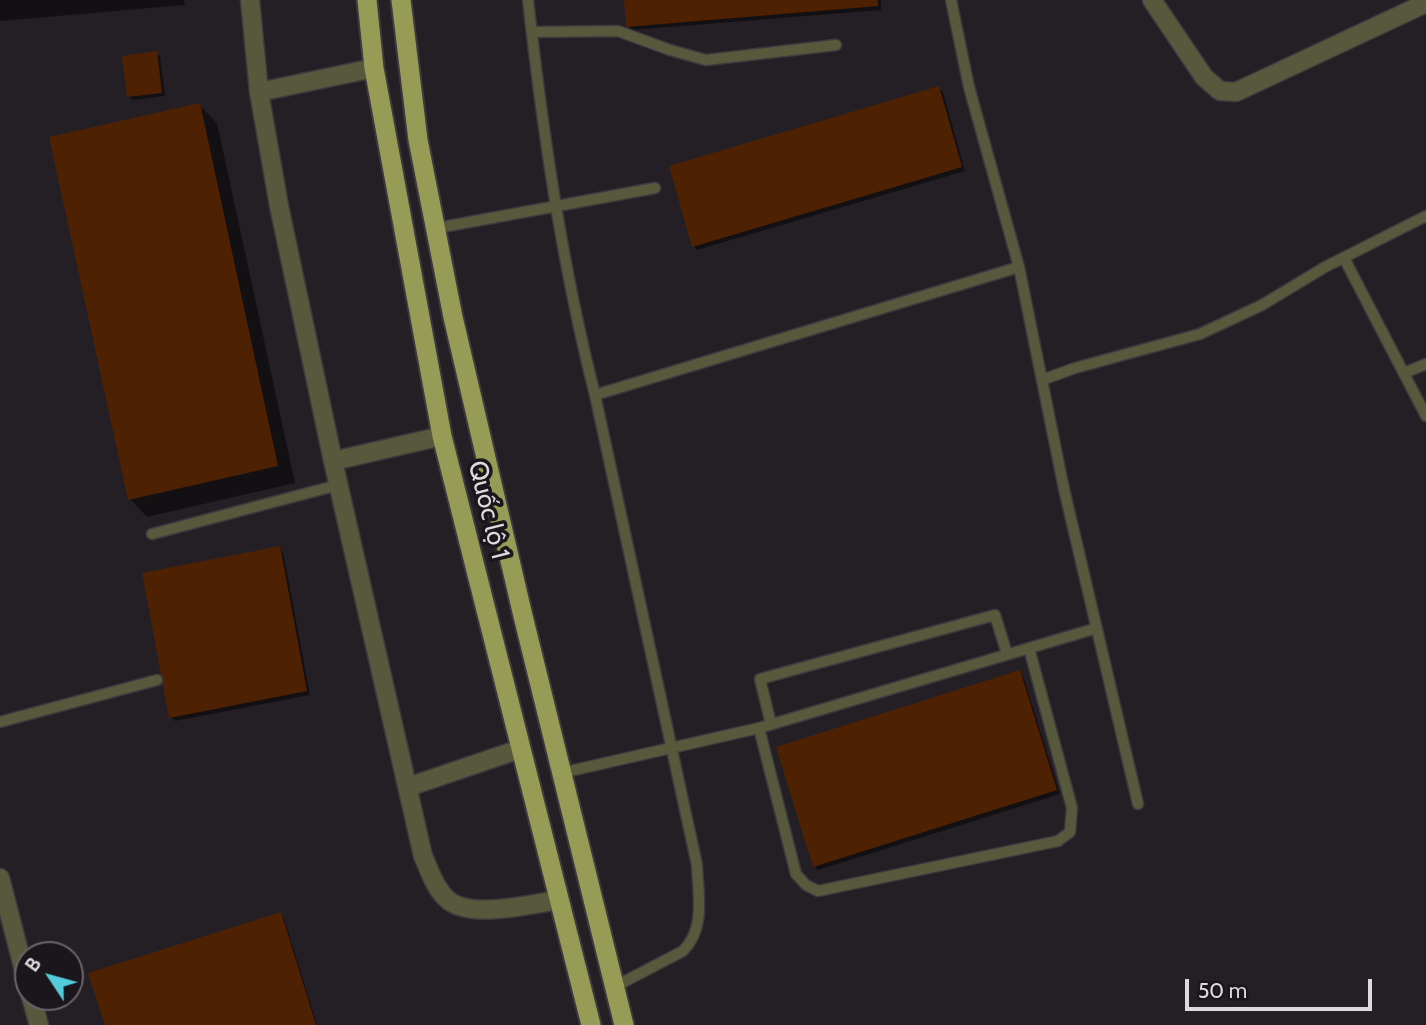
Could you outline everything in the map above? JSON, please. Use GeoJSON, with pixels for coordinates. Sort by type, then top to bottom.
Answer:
{"type":"FeatureCollection","features":[{"type":"Feature","properties":{"kind":"highway","name":"Quốc lộ 1"},"geometry":{"type":"LineString","coordinates":[[368,0],[374,68],[442,436],[591,1025]]}},
{"type":"Feature","properties":{"kind":"highway","name":"Quốc lộ 1"},"geometry":{"type":"LineString","coordinates":[[401,0],[418,140],[437,228],[443,271],[561,773],[624,1025]]}},
{"type":"Feature","properties":{"kind":"street"},"geometry":{"type":"LineString","coordinates":[[250,0],[259,92],[279,205],[338,485],[423,856],[435,885],[448,901],[470,909],[501,909],[558,900]]}},
{"type":"Feature","properties":{"kind":"street"},"geometry":{"type":"LineString","coordinates":[[1152,0],[1204,77],[1220,91],[1236,92],[1426,2]]}},
{"type":"Feature","properties":{"kind":"street"},"geometry":{"type":"LineString","coordinates":[[259,92],[374,68]]}},
{"type":"Feature","properties":{"kind":"street"},"geometry":{"type":"LineString","coordinates":[[333,461],[442,436]]}},
{"type":"Feature","properties":{"kind":"street"},"geometry":{"type":"LineString","coordinates":[[408,787],[520,750]]}},
{"type":"Feature","properties":{"kind":"street"},"geometry":{"type":"LineString","coordinates":[[0,878],[16,941]]}},
{"type":"Feature","properties":{"kind":"lane"},"geometry":{"type":"LineString","coordinates":[[528,0],[556,208],[579,332],[697,865],[699,919],[692,942],[683,951],[614,987]]}},
{"type":"Feature","properties":{"kind":"lane"},"geometry":{"type":"LineString","coordinates":[[951,0],[969,87],[1018,267],[1138,804]]}},
{"type":"Feature","properties":{"kind":"lane"},"geometry":{"type":"LineString","coordinates":[[532,32],[618,31],[670,51],[706,60],[836,45]]}},
{"type":"Feature","properties":{"kind":"lane"},"geometry":{"type":"LineString","coordinates":[[437,228],[654,188]]}},
{"type":"Feature","properties":{"kind":"lane"},"geometry":{"type":"LineString","coordinates":[[1042,380],[1075,368],[1200,334],[1262,305],[1344,258],[1426,216]]}},
{"type":"Feature","properties":{"kind":"lane"},"geometry":{"type":"LineString","coordinates":[[1344,258],[1426,416]]}},
{"type":"Feature","properties":{"kind":"lane"},"geometry":{"type":"LineString","coordinates":[[594,395],[1018,267]]}},
{"type":"Feature","properties":{"kind":"lane"},"geometry":{"type":"LineString","coordinates":[[1404,373],[1426,364]]}},
{"type":"Feature","properties":{"kind":"lane"},"geometry":{"type":"LineString","coordinates":[[152,534],[338,485]]}},
{"type":"Feature","properties":{"kind":"lane"},"geometry":{"type":"LineString","coordinates":[[771,724],[760,680],[995,615],[1007,654]]}},
{"type":"Feature","properties":{"kind":"lane"},"geometry":{"type":"LineString","coordinates":[[561,773],[760,728],[1097,628]]}},
{"type":"Feature","properties":{"kind":"lane"},"geometry":{"type":"LineString","coordinates":[[760,728],[796,874],[806,885],[818,891],[1058,841],[1070,832],[1072,808],[1029,648]]}},
{"type":"Feature","properties":{"kind":"lane"},"geometry":{"type":"LineString","coordinates":[[0,722],[157,680]]}},
{"type":"Feature","properties":{"kind":"building"},"geometry":{"type":"Polygon","coordinates":[[[624,0],[878,0],[878,6],[626,27],[624,0]]]}},
{"type":"Feature","properties":{"kind":"building"},"geometry":{"type":"Polygon","coordinates":[[[157,51],[162,93],[127,97],[122,56],[157,51]]]}},
{"type":"Feature","properties":{"kind":"building"},"geometry":{"type":"Polygon","coordinates":[[[939,86],[962,167],[692,247],[669,166],[939,86]]]}},
{"type":"Feature","properties":{"kind":"building"},"geometry":{"type":"Polygon","coordinates":[[[200,103],[278,466],[128,500],[49,137],[200,103]]]}},
{"type":"Feature","properties":{"kind":"building"},"geometry":{"type":"Polygon","coordinates":[[[280,546],[307,691],[169,718],[142,573],[280,546]]]}},
{"type":"Feature","properties":{"kind":"building"},"geometry":{"type":"Polygon","coordinates":[[[1020,670],[1057,790],[813,867],[776,747],[1020,670]]]}},
{"type":"Feature","properties":{"kind":"building"},"geometry":{"type":"Polygon","coordinates":[[[281,912],[316,1025],[105,1025],[88,973],[281,912]]]}}]}
